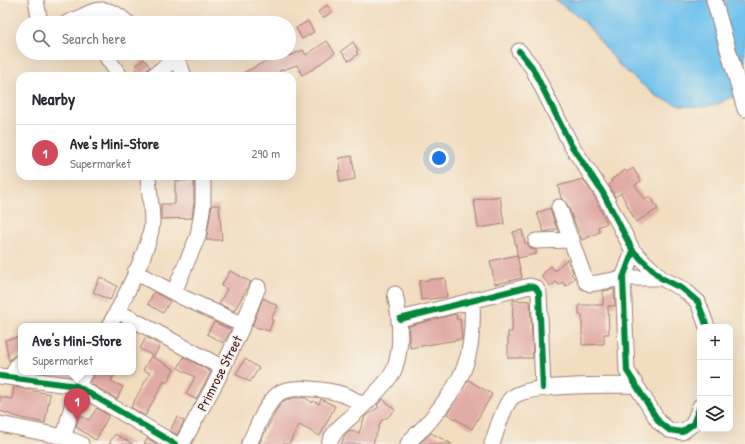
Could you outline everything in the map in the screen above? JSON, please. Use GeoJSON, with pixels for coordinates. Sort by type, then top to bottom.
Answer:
{"type":"FeatureCollection","features":[{"type":"Feature","properties":{"kind":"street"},"geometry":{"type":"LineString","coordinates":[[36,0],[39,16]]}},
{"type":"Feature","properties":{"kind":"street"},"geometry":{"type":"LineString","coordinates":[[714,0],[745,109]]}},
{"type":"Feature","properties":{"kind":"street"},"geometry":{"type":"LineString","coordinates":[[91,16],[101,9],[110,10],[118,16]]}},
{"type":"Feature","properties":{"kind":"street"},"geometry":{"type":"LineString","coordinates":[[520,51],[532,67],[571,145],[603,193],[633,251],[661,278],[683,289],[698,302],[706,324]]}},
{"type":"Feature","properties":{"kind":"street"},"geometry":{"type":"LineString","coordinates":[[109,60],[117,72]]}},
{"type":"Feature","properties":{"kind":"street"},"geometry":{"type":"LineString","coordinates":[[158,72],[172,60]]}},
{"type":"Feature","properties":{"kind":"street"},"geometry":{"type":"LineString","coordinates":[[179,60],[183,72]]}},
{"type":"Feature","properties":{"kind":"street"},"geometry":{"type":"LineString","coordinates":[[111,323],[146,246],[152,223],[148,180]]}},
{"type":"Feature","properties":{"kind":"street"},"geometry":{"type":"LineString","coordinates":[[174,292],[198,236],[202,212],[203,180]]}},
{"type":"Feature","properties":{"kind":"street"},"geometry":{"type":"LineString","coordinates":[[559,207],[586,282],[591,284],[623,278],[661,278]]}},
{"type":"Feature","properties":{"kind":"street"},"geometry":{"type":"LineString","coordinates":[[536,242],[572,240]]}},
{"type":"Feature","properties":{"kind":"street"},"geometry":{"type":"LineString","coordinates":[[633,251],[623,278],[627,372],[659,422],[669,430],[682,432],[693,424],[697,414]]}},
{"type":"Feature","properties":{"kind":"street","name":"Primrose Street"},"geometry":{"type":"LineString","coordinates":[[135,272],[244,325],[223,368],[182,444]]}},
{"type":"Feature","properties":{"kind":"street"},"geometry":{"type":"LineString","coordinates":[[400,319],[530,286],[536,288],[539,293],[543,388]]}},
{"type":"Feature","properties":{"kind":"street"},"geometry":{"type":"LineString","coordinates":[[244,325],[258,287]]}},
{"type":"Feature","properties":{"kind":"street"},"geometry":{"type":"LineString","coordinates":[[330,444],[331,437],[337,428],[363,405],[393,371],[397,359],[400,319],[395,294]]}},
{"type":"Feature","properties":{"kind":"street"},"geometry":{"type":"LineString","coordinates":[[408,444],[427,424],[460,380],[471,351],[474,326],[472,300]]}},
{"type":"Feature","properties":{"kind":"street"},"geometry":{"type":"LineString","coordinates":[[117,312],[223,368]]}},
{"type":"Feature","properties":{"kind":"street"},"geometry":{"type":"LineString","coordinates":[[5,377],[18,364]]}},
{"type":"Feature","properties":{"kind":"street"},"geometry":{"type":"LineString","coordinates":[[64,437],[77,386],[83,375]]}},
{"type":"Feature","properties":{"kind":"street"},"geometry":{"type":"LineString","coordinates":[[5,377],[77,386],[175,444]]}},
{"type":"Feature","properties":{"kind":"street"},"geometry":{"type":"LineString","coordinates":[[492,444],[509,401],[515,395],[543,388],[635,385]]}},
{"type":"Feature","properties":{"kind":"street"},"geometry":{"type":"LineString","coordinates":[[249,444],[273,399],[280,392],[299,389],[328,390],[346,395],[363,405]]}},
{"type":"Feature","properties":{"kind":"street"},"geometry":{"type":"LineString","coordinates":[[0,424],[64,437],[81,444]]}},
{"type":"Feature","properties":{"kind":"water"},"geometry":{"type":"Polygon","coordinates":[[[555,0],[745,0],[745,95],[728,98],[719,104],[703,107],[681,106],[656,96],[620,66],[584,21],[555,0]]]}},
{"type":"Feature","properties":{"kind":"building"},"geometry":{"type":"Polygon","coordinates":[[[327,5],[332,12],[323,18],[318,12],[327,5]]]}},
{"type":"Feature","properties":{"kind":"building"},"geometry":{"type":"Polygon","coordinates":[[[308,21],[314,32],[302,39],[296,28],[308,21]]]}},
{"type":"Feature","properties":{"kind":"building"},"geometry":{"type":"Polygon","coordinates":[[[327,41],[335,53],[302,75],[297,65],[280,72],[245,72],[268,60],[296,60],[296,53],[303,50],[306,55],[327,41]]]}},
{"type":"Feature","properties":{"kind":"building"},"geometry":{"type":"Polygon","coordinates":[[[353,42],[358,50],[356,52],[358,54],[349,61],[341,51],[353,42]]]}},
{"type":"Feature","properties":{"kind":"building"},"geometry":{"type":"Polygon","coordinates":[[[145,60],[150,67],[145,72],[139,72],[135,67],[145,60]]]}},
{"type":"Feature","properties":{"kind":"building"},"geometry":{"type":"Polygon","coordinates":[[[352,156],[355,179],[340,182],[338,171],[341,170],[339,158],[352,156]]]}},
{"type":"Feature","properties":{"kind":"building"},"geometry":{"type":"Polygon","coordinates":[[[633,168],[641,181],[635,185],[645,199],[650,196],[658,209],[636,222],[621,193],[615,197],[609,185],[612,182],[611,180],[625,170],[627,172],[633,168]]]}},
{"type":"Feature","properties":{"kind":"building"},"geometry":{"type":"Polygon","coordinates":[[[583,179],[595,198],[607,223],[598,227],[600,232],[582,240],[567,204],[561,198],[558,186],[583,179]]]}},
{"type":"Feature","properties":{"kind":"building"},"geometry":{"type":"Polygon","coordinates":[[[194,180],[194,203],[192,218],[161,219],[161,204],[175,204],[175,181],[194,180]]]}},
{"type":"Feature","properties":{"kind":"building"},"geometry":{"type":"Polygon","coordinates":[[[500,196],[504,224],[478,228],[474,200],[500,196]]]}},
{"type":"Feature","properties":{"kind":"building"},"geometry":{"type":"Polygon","coordinates":[[[212,205],[219,205],[222,240],[206,240],[212,205]]]}},
{"type":"Feature","properties":{"kind":"building"},"geometry":{"type":"Polygon","coordinates":[[[550,208],[557,229],[544,232],[537,213],[550,208]]]}},
{"type":"Feature","properties":{"kind":"building"},"geometry":{"type":"Polygon","coordinates":[[[522,230],[525,243],[527,243],[531,249],[536,250],[536,254],[518,258],[513,232],[522,230]]]}},
{"type":"Feature","properties":{"kind":"building"},"geometry":{"type":"Polygon","coordinates":[[[517,255],[522,278],[495,284],[490,261],[517,255]]]}},
{"type":"Feature","properties":{"kind":"building"},"geometry":{"type":"Polygon","coordinates":[[[567,259],[573,272],[571,274],[575,278],[566,286],[562,282],[559,285],[556,282],[551,286],[541,276],[551,266],[555,271],[567,259]]]}},
{"type":"Feature","properties":{"kind":"building"},"geometry":{"type":"Polygon","coordinates":[[[230,271],[251,282],[234,311],[219,304],[227,289],[221,286],[230,271]]]}},
{"type":"Feature","properties":{"kind":"building"},"geometry":{"type":"Polygon","coordinates":[[[100,277],[117,286],[110,300],[93,292],[100,277]]]}},
{"type":"Feature","properties":{"kind":"building"},"geometry":{"type":"Polygon","coordinates":[[[445,278],[447,297],[421,300],[419,281],[445,278]]]}},
{"type":"Feature","properties":{"kind":"building"},"geometry":{"type":"Polygon","coordinates":[[[614,289],[615,306],[608,306],[609,334],[604,334],[604,344],[582,345],[582,315],[579,315],[579,305],[603,305],[603,291],[614,289]]]}},
{"type":"Feature","properties":{"kind":"building"},"geometry":{"type":"Polygon","coordinates":[[[154,292],[170,301],[163,313],[148,304],[154,292]]]}},
{"type":"Feature","properties":{"kind":"building"},"geometry":{"type":"Polygon","coordinates":[[[263,298],[278,306],[271,319],[273,320],[269,331],[252,326],[263,298]]]}},
{"type":"Feature","properties":{"kind":"building"},"geometry":{"type":"Polygon","coordinates":[[[513,300],[530,301],[533,358],[508,358],[508,332],[512,332],[513,300]]]}},
{"type":"Feature","properties":{"kind":"building"},"geometry":{"type":"Polygon","coordinates":[[[456,314],[457,320],[460,319],[462,339],[410,348],[408,326],[456,314]]]}},
{"type":"Feature","properties":{"kind":"building"},"geometry":{"type":"Polygon","coordinates":[[[214,322],[231,330],[223,343],[207,334],[214,322]]]}},
{"type":"Feature","properties":{"kind":"building"},"geometry":{"type":"Polygon","coordinates":[[[146,337],[160,345],[154,356],[140,349],[146,337]]]}},
{"type":"Feature","properties":{"kind":"building"},"geometry":{"type":"Polygon","coordinates":[[[18,338],[18,354],[9,361],[5,340],[18,338]]]}},
{"type":"Feature","properties":{"kind":"building"},"geometry":{"type":"Polygon","coordinates":[[[151,356],[174,369],[167,383],[164,381],[145,416],[131,407],[150,373],[143,370],[151,356]]]}},
{"type":"Feature","properties":{"kind":"building"},"geometry":{"type":"Polygon","coordinates":[[[184,357],[211,372],[196,399],[186,394],[195,377],[178,368],[184,357]]]}},
{"type":"Feature","properties":{"kind":"building"},"geometry":{"type":"Polygon","coordinates":[[[245,359],[259,368],[250,382],[236,374],[245,359]]]}},
{"type":"Feature","properties":{"kind":"building"},"geometry":{"type":"Polygon","coordinates":[[[94,375],[114,375],[111,381],[123,387],[117,399],[90,383],[94,375]]]}},
{"type":"Feature","properties":{"kind":"building"},"geometry":{"type":"Polygon","coordinates":[[[468,380],[492,394],[472,429],[447,414],[468,380]]]}},
{"type":"Feature","properties":{"kind":"building"},"geometry":{"type":"Polygon","coordinates":[[[14,387],[50,394],[45,423],[21,418],[0,411],[0,397],[12,399],[14,387]]]}},
{"type":"Feature","properties":{"kind":"building"},"geometry":{"type":"Polygon","coordinates":[[[293,398],[306,398],[312,403],[313,401],[319,404],[321,399],[335,406],[320,436],[299,425],[289,444],[259,444],[277,409],[283,401],[293,398]]]}},
{"type":"Feature","properties":{"kind":"building"},"geometry":{"type":"Polygon","coordinates":[[[383,399],[395,410],[381,421],[373,444],[341,444],[345,435],[350,430],[359,433],[365,416],[379,407],[377,405],[383,399]]]}},
{"type":"Feature","properties":{"kind":"building"},"geometry":{"type":"Polygon","coordinates":[[[97,408],[109,415],[96,440],[76,427],[79,415],[89,420],[97,408]]]}},
{"type":"Feature","properties":{"kind":"building"},"geometry":{"type":"Polygon","coordinates":[[[177,417],[184,421],[177,435],[170,431],[177,417]]]}},
{"type":"Feature","properties":{"kind":"building"},"geometry":{"type":"Polygon","coordinates":[[[431,433],[452,444],[419,444],[431,433]]]}},
{"type":"Feature","properties":{"kind":"building"},"geometry":{"type":"Polygon","coordinates":[[[115,434],[133,444],[109,444],[115,434]]]}},
{"type":"Feature","properties":{"kind":"building"},"geometry":{"type":"Polygon","coordinates":[[[148,438],[157,444],[144,444],[148,438]]]}},
{"type":"Feature","properties":{"kind":"cycle path"},"geometry":{"type":"LineString","coordinates":[[519,51],[532,67],[571,145],[603,193],[633,251],[661,278],[683,289],[698,302],[706,324]]}},
{"type":"Feature","properties":{"kind":"cycle path"},"geometry":{"type":"LineString","coordinates":[[633,251],[623,278],[627,371],[659,422],[669,430],[682,432],[693,424],[697,414]]}},
{"type":"Feature","properties":{"kind":"cycle path"},"geometry":{"type":"LineString","coordinates":[[400,319],[530,286],[536,288],[539,293],[543,388]]}},
{"type":"Feature","properties":{"kind":"cycle path"},"geometry":{"type":"LineString","coordinates":[[0,376],[77,386],[175,444]]}},
{"type":"Feature","properties":{"kind":"place","name":"Ave's Mini-Store"},"geometry":{"type":"Point","coordinates":[77,421]}}]}
